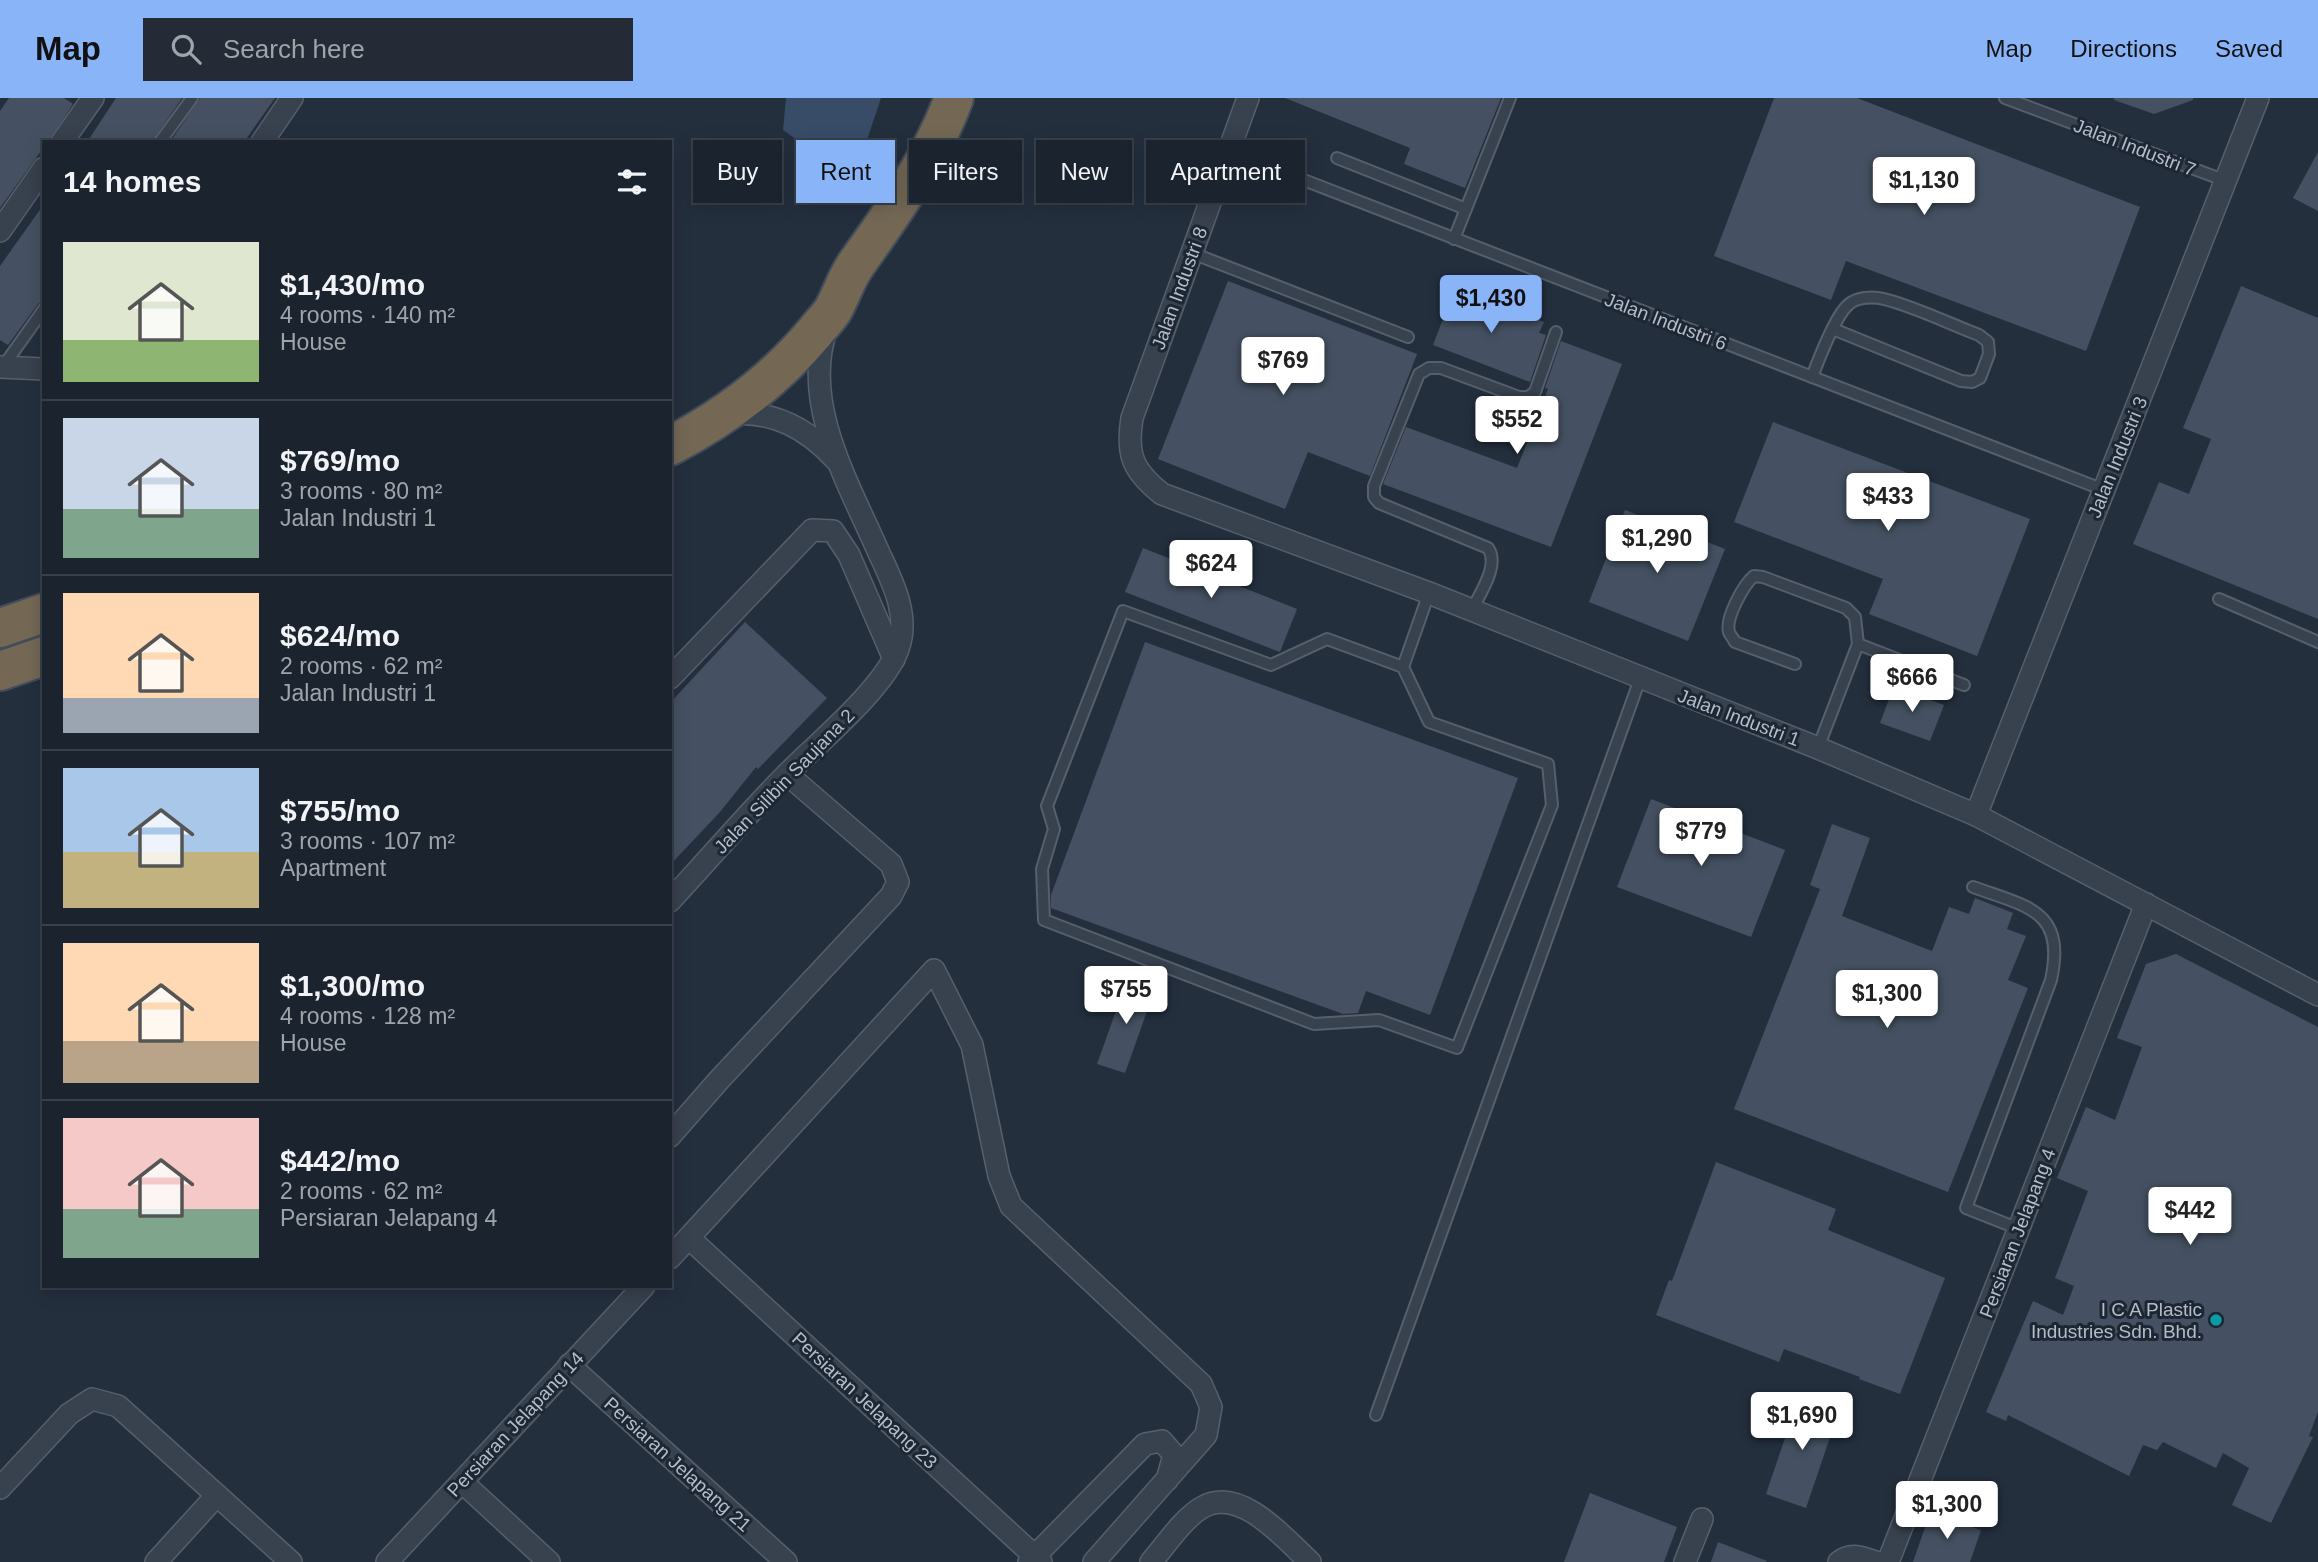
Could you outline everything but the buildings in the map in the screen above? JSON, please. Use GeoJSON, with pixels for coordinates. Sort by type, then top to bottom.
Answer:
{"type":"FeatureCollection","features":[{"type":"Feature","properties":{"kind":"highway"},"geometry":{"type":"LineString","coordinates":[[672,445],[725,415],[764,384],[803,347],[832,311],[847,276],[909,188],[943,129],[954,98]]}},
{"type":"Feature","properties":{"kind":"highway"},"geometry":{"type":"LineString","coordinates":[[672,419],[694,408],[741,376],[817,299],[847,276]]}},
{"type":"Feature","properties":{"kind":"highway"},"geometry":{"type":"LineString","coordinates":[[0,615],[42,610]]}},
{"type":"Feature","properties":{"kind":"highway"},"geometry":{"type":"LineString","coordinates":[[0,628],[42,611]]}},
{"type":"Feature","properties":{"kind":"street"},"geometry":{"type":"LineString","coordinates":[[63,140],[93,98]]}},
{"type":"Feature","properties":{"kind":"street"},"geometry":{"type":"LineString","coordinates":[[263,140],[292,98]]}},
{"type":"Feature","properties":{"kind":"street","name":"Jalan Industri 8"},"geometry":{"type":"LineString","coordinates":[[1233,140],[1248,98]]}},
{"type":"Feature","properties":{"kind":"street","name":"Jalan Industri 3"},"geometry":{"type":"LineString","coordinates":[[1976,815],[2258,98]]}},
{"type":"Feature","properties":{"kind":"street"},"geometry":{"type":"LineString","coordinates":[[0,231],[42,172]]}},
{"type":"Feature","properties":{"kind":"street","name":"Jalan Industri 8"},"geometry":{"type":"LineString","coordinates":[[1142,478],[1132,459],[1128,438],[1132,418],[1210,203]]}},
{"type":"Feature","properties":{"kind":"street"},"geometry":{"type":"LineString","coordinates":[[832,311],[819,353],[823,410],[842,467],[903,614],[899,647],[894,659]]}},
{"type":"Feature","properties":{"kind":"street"},"geometry":{"type":"LineString","coordinates":[[1,368],[42,369]]}},
{"type":"Feature","properties":{"kind":"street"},"geometry":{"type":"LineString","coordinates":[[725,415],[748,412],[793,425],[813,438],[842,467]]}},
{"type":"Feature","properties":{"kind":"street","name":"Jalan Industri 1"},"geometry":{"type":"LineString","coordinates":[[1142,478],[1162,494],[1429,593],[1818,748],[1976,815],[2318,995]]}},
{"type":"Feature","properties":{"kind":"street"},"geometry":{"type":"LineString","coordinates":[[672,676],[812,530],[834,531],[849,555],[894,659]]}},
{"type":"Feature","properties":{"kind":"street","name":"Jalan Silibin Saujana 2"},"geometry":{"type":"LineString","coordinates":[[672,899],[787,774],[881,679],[894,659]]}},
{"type":"Feature","properties":{"kind":"street"},"geometry":{"type":"LineString","coordinates":[[672,1134],[891,896],[898,882],[891,864],[787,774]]}},
{"type":"Feature","properties":{"kind":"street","name":"Persiaran Jelapang 4"},"geometry":{"type":"LineString","coordinates":[[1888,1562],[2146,904]]}},
{"type":"Feature","properties":{"kind":"street"},"geometry":{"type":"LineString","coordinates":[[672,1256],[934,970],[972,1045],[999,1176],[1011,1206],[1201,1384],[1211,1408],[1206,1434],[1167,1482],[1094,1562]]}},
{"type":"Feature","properties":{"kind":"street","name":"Persiaran Jelapang 23"},"geometry":{"type":"LineString","coordinates":[[689,1238],[1035,1560]]}},
{"type":"Feature","properties":{"kind":"street","name":"Persiaran Jelapang 14"},"geometry":{"type":"LineString","coordinates":[[387,1562],[642,1288]]}},
{"type":"Feature","properties":{"kind":"street","name":"Persiaran Jelapang 21"},"geometry":{"type":"LineString","coordinates":[[569,1365],[786,1562]]}},
{"type":"Feature","properties":{"kind":"street"},"geometry":{"type":"LineString","coordinates":[[0,1488],[69,1414],[92,1399],[118,1406],[290,1562]]}},
{"type":"Feature","properties":{"kind":"street"},"geometry":{"type":"LineString","coordinates":[[1035,1560],[1145,1444],[1162,1441],[1174,1455],[1167,1482]]}},
{"type":"Feature","properties":{"kind":"street"},"geometry":{"type":"LineString","coordinates":[[462,1482],[549,1562]]}},
{"type":"Feature","properties":{"kind":"street"},"geometry":{"type":"LineString","coordinates":[[156,1562],[216,1495]]}},
{"type":"Feature","properties":{"kind":"street"},"geometry":{"type":"LineString","coordinates":[[1151,1562],[1191,1517],[1203,1507],[1218,1502],[1237,1504],[1256,1513],[1310,1562]]}},
{"type":"Feature","properties":{"kind":"street"},"geometry":{"type":"LineString","coordinates":[[1685,1562],[1702,1519]]}},
{"type":"Feature","properties":{"kind":"street"},"geometry":{"type":"LineString","coordinates":[[1839,1562],[1846,1556],[1853,1555],[1876,1562]]}},
{"type":"Feature","properties":{"kind":"lane"},"geometry":{"type":"LineString","coordinates":[[161,140],[192,98]]}},
{"type":"Feature","properties":{"kind":"lane"},"geometry":{"type":"LineString","coordinates":[[1454,239],[1510,98]]}},
{"type":"Feature","properties":{"kind":"lane","name":"Jalan Industri 7"},"geometry":{"type":"LineString","coordinates":[[2005,98],[2226,181]]}},
{"type":"Feature","properties":{"kind":"lane"},"geometry":{"type":"LineString","coordinates":[[1337,158],[1466,209]]}},
{"type":"Feature","properties":{"kind":"lane","name":"Jalan Industri 6"},"geometry":{"type":"LineString","coordinates":[[1305,181],[2104,491]]}},
{"type":"Feature","properties":{"kind":"lane"},"geometry":{"type":"LineString","coordinates":[[1192,253],[1408,337]]}},
{"type":"Feature","properties":{"kind":"lane"},"geometry":{"type":"LineString","coordinates":[[1812,377],[1833,329],[1848,304],[1863,298],[1882,298],[1979,335],[1988,342],[1989,354],[1980,378],[1972,382],[1961,382],[1833,329]]}},
{"type":"Feature","properties":{"kind":"lane"},"geometry":{"type":"LineString","coordinates":[[1,368],[42,312]]}},
{"type":"Feature","properties":{"kind":"lane"},"geometry":{"type":"LineString","coordinates":[[1472,610],[1493,564],[1488,548],[1379,503],[1374,497],[1374,486],[1419,374],[1429,368],[1441,368],[1519,397],[1528,397],[1535,392],[1556,332]]}},
{"type":"Feature","properties":{"kind":"lane"},"geometry":{"type":"LineString","coordinates":[[1795,664],[1735,642],[1729,632],[1729,622],[1746,583],[1754,576],[1846,608],[1855,617],[1858,644],[1818,748]]}},
{"type":"Feature","properties":{"kind":"lane"},"geometry":{"type":"LineString","coordinates":[[1403,667],[1327,639],[1271,665],[1124,611],[1047,806],[1054,829],[1042,869],[1044,920],[1314,1024],[1379,1020],[1457,1048],[1552,805],[1548,764],[1429,722],[1403,667],[1429,593]]}},
{"type":"Feature","properties":{"kind":"lane"},"geometry":{"type":"LineString","coordinates":[[2219,600],[2318,642]]}},
{"type":"Feature","properties":{"kind":"lane"},"geometry":{"type":"LineString","coordinates":[[1858,644],[1964,685]]}},
{"type":"Feature","properties":{"kind":"lane"},"geometry":{"type":"LineString","coordinates":[[1376,1415],[1640,679]]}},
{"type":"Feature","properties":{"kind":"lane"},"geometry":{"type":"LineString","coordinates":[[1973,887],[2034,909],[2049,925],[2056,943],[2052,980],[1966,1208],[2019,1229]]}},
{"type":"Feature","properties":{"kind":"water"},"geometry":{"type":"Polygon","coordinates":[[[786,98],[881,98],[867,140],[797,140],[783,130],[786,98]]]}},
{"type":"Feature","properties":{"kind":"place","name":"I C A Plastic Industries Sdn. Bhd."},"geometry":{"type":"Point","coordinates":[2216,1320]}}]}
